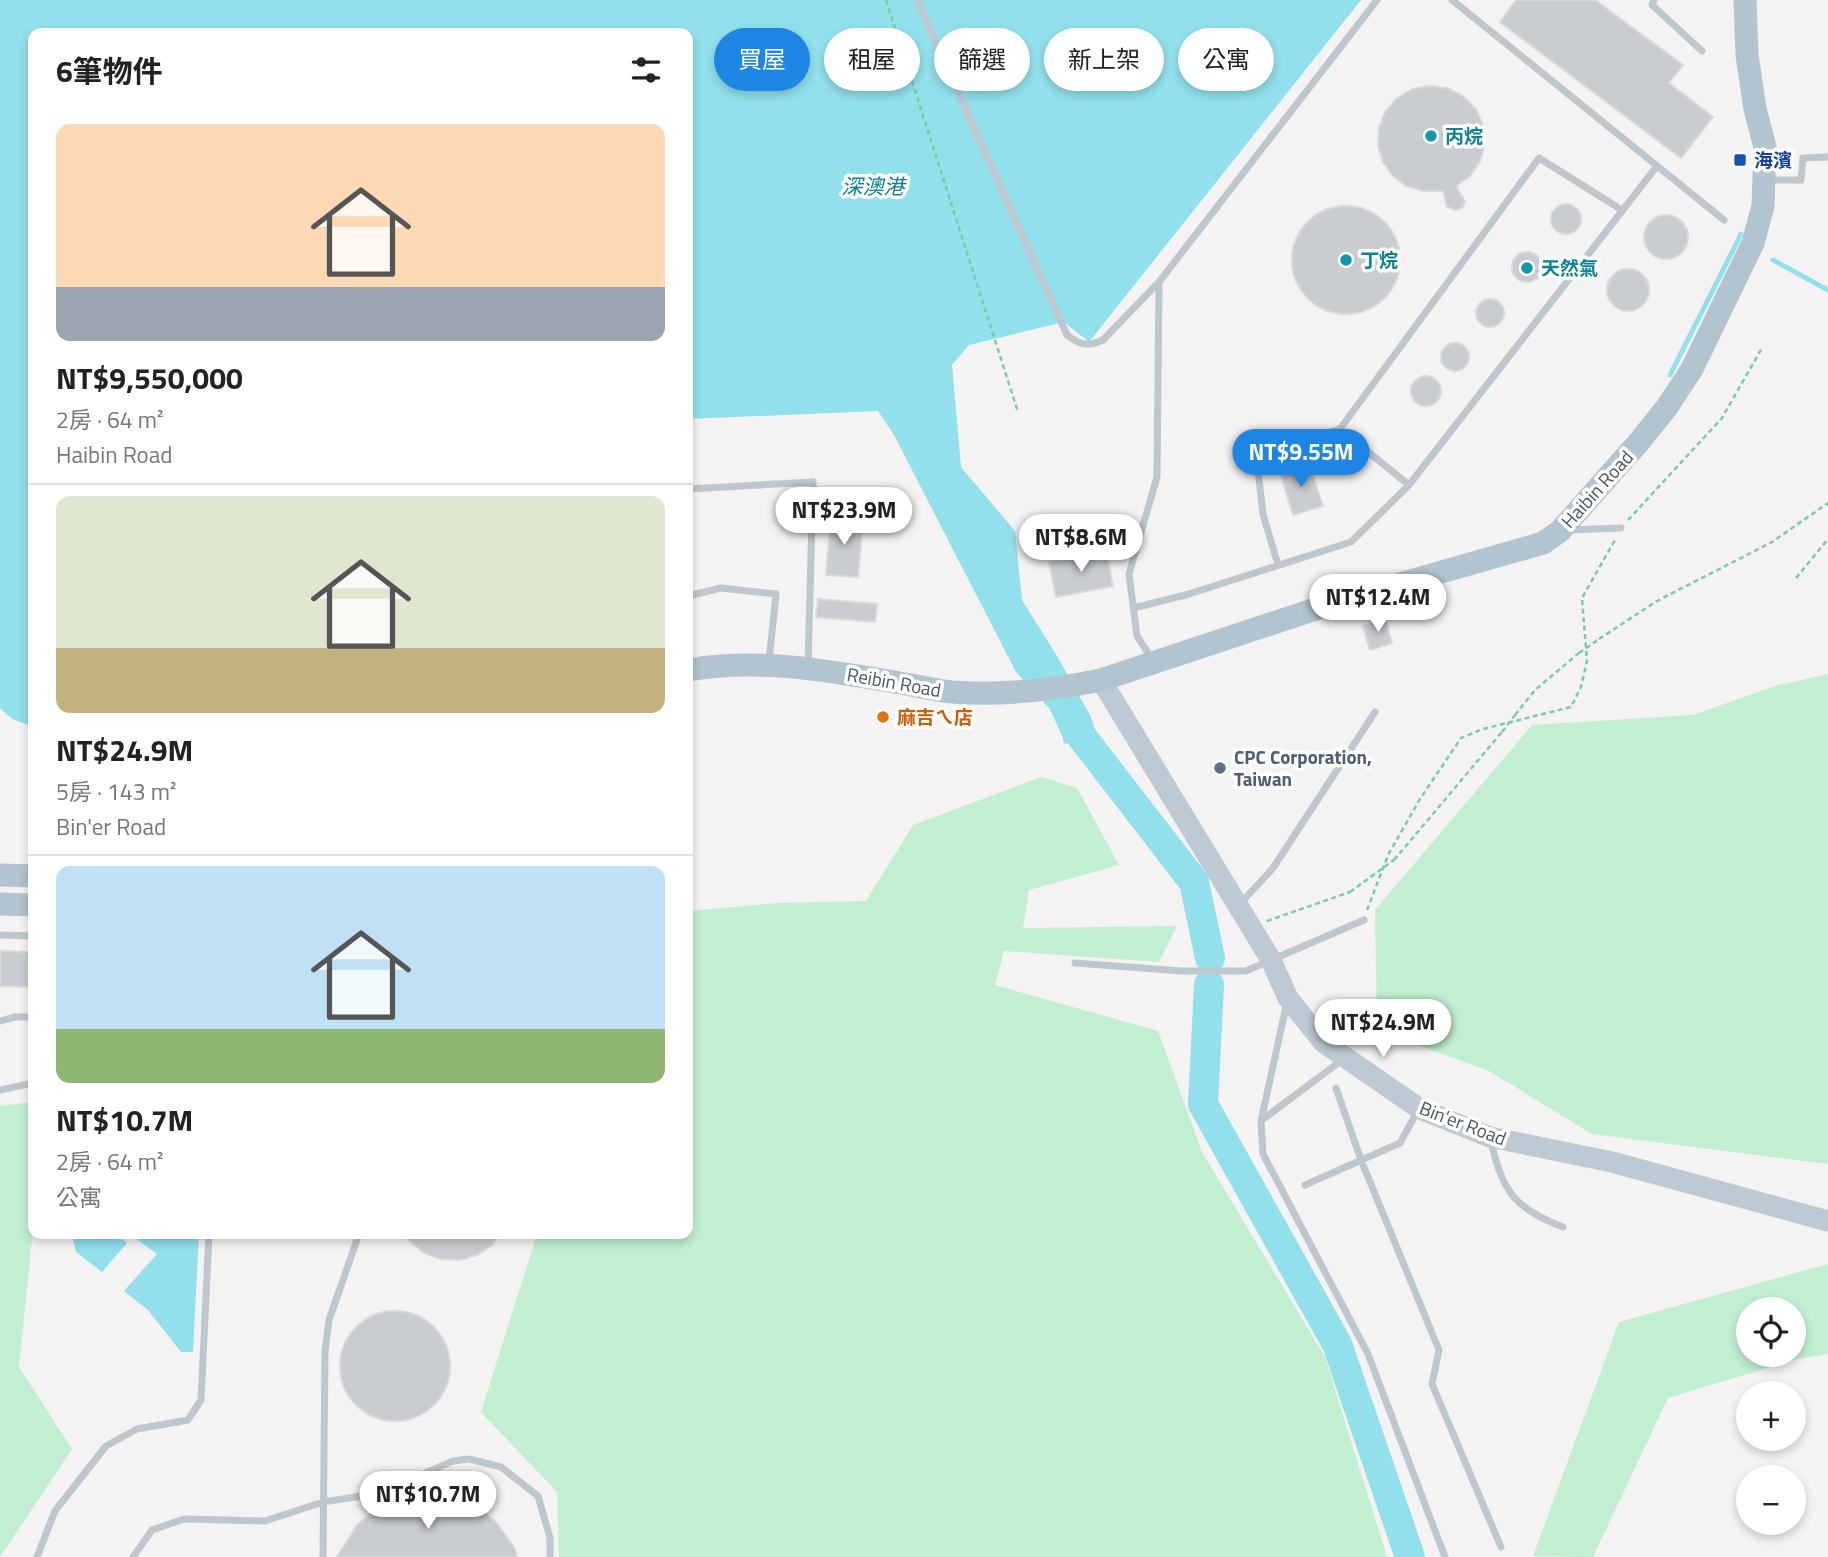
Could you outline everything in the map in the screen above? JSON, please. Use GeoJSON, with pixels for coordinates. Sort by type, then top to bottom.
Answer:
{"type":"FeatureCollection","features":[{"type":"Feature","properties":{"kind":"main road","name":"Haibin Road"},"geometry":{"type":"LineString","coordinates":[[1101,680],[1340,601],[1543,543],[1560,531],[1639,442],[1692,369],[1753,243],[1763,206],[1765,147],[1755,109],[1747,55],[1745,0]]}},
{"type":"Feature","properties":{"kind":"main road","name":"Reibin Road"},"geometry":{"type":"LineString","coordinates":[[693,669],[768,664],[808,667],[952,692],[1028,692],[1101,680]]}},
{"type":"Feature","properties":{"kind":"main road"},"geometry":{"type":"LineString","coordinates":[[0,875],[28,876]]}},
{"type":"Feature","properties":{"kind":"main road"},"geometry":{"type":"LineString","coordinates":[[0,904],[28,905]]}},
{"type":"Feature","properties":{"kind":"street","name":"Bin'er Road"},"geometry":{"type":"LineString","coordinates":[[1101,680],[1271,960],[1288,998],[1323,1041],[1344,1059],[1420,1109],[1490,1137],[1612,1162],[1828,1221]]}},
{"type":"Feature","properties":{"kind":"lane"},"geometry":{"type":"LineString","coordinates":[[917,0],[1067,335],[1078,344],[1091,346],[1103,340],[1158,282],[1377,0]]}},
{"type":"Feature","properties":{"kind":"lane"},"geometry":{"type":"LineString","coordinates":[[1452,0],[1724,220]]}},
{"type":"Feature","properties":{"kind":"lane"},"geometry":{"type":"LineString","coordinates":[[1654,0],[1652,5],[1702,51]]}},
{"type":"Feature","properties":{"kind":"lane"},"geometry":{"type":"LineString","coordinates":[[1765,180],[1801,180],[1802,158],[1828,157]]}},
{"type":"Feature","properties":{"kind":"lane"},"geometry":{"type":"LineString","coordinates":[[1278,565],[1263,514],[1256,453],[1340,429],[1539,158],[1622,210]]}},
{"type":"Feature","properties":{"kind":"lane"},"geometry":{"type":"LineString","coordinates":[[1134,608],[1351,542],[1409,485],[1657,166]]}},
{"type":"Feature","properties":{"kind":"lane"},"geometry":{"type":"LineString","coordinates":[[1154,663],[1137,636],[1129,574],[1157,477],[1158,282]]}},
{"type":"Feature","properties":{"kind":"lane"},"geometry":{"type":"LineString","coordinates":[[1340,429],[1409,485]]}},
{"type":"Feature","properties":{"kind":"lane"},"geometry":{"type":"LineString","coordinates":[[693,489],[813,482],[808,667]]}},
{"type":"Feature","properties":{"kind":"lane"},"geometry":{"type":"LineString","coordinates":[[1560,531],[1621,528]]}},
{"type":"Feature","properties":{"kind":"lane"},"geometry":{"type":"LineString","coordinates":[[693,595],[721,588],[776,594],[768,664]]}},
{"type":"Feature","properties":{"kind":"lane"},"geometry":{"type":"LineString","coordinates":[[1238,906],[1273,867],[1375,712]]}},
{"type":"Feature","properties":{"kind":"lane"},"geometry":{"type":"LineString","coordinates":[[1075,963],[1182,971],[1246,971],[1364,920]]}},
{"type":"Feature","properties":{"kind":"lane"},"geometry":{"type":"LineString","coordinates":[[0,935],[28,936]]}},
{"type":"Feature","properties":{"kind":"lane"},"geometry":{"type":"LineString","coordinates":[[1288,998],[1261,1121],[1263,1154],[1368,1354],[1445,1557]]}},
{"type":"Feature","properties":{"kind":"lane"},"geometry":{"type":"LineString","coordinates":[[0,1021],[28,1017]]}},
{"type":"Feature","properties":{"kind":"lane"},"geometry":{"type":"LineString","coordinates":[[1261,1121],[1344,1059]]}},
{"type":"Feature","properties":{"kind":"lane"},"geometry":{"type":"LineString","coordinates":[[0,1090],[28,1084]]}},
{"type":"Feature","properties":{"kind":"lane"},"geometry":{"type":"LineString","coordinates":[[1335,1088],[1361,1160],[1439,1350],[1432,1384],[1501,1547]]}},
{"type":"Feature","properties":{"kind":"lane"},"geometry":{"type":"LineString","coordinates":[[1305,1185],[1400,1143],[1420,1109]]}},
{"type":"Feature","properties":{"kind":"lane"},"geometry":{"type":"LineString","coordinates":[[1490,1137],[1499,1177],[1513,1196],[1540,1219],[1563,1227]]}},
{"type":"Feature","properties":{"kind":"lane"},"geometry":{"type":"LineString","coordinates":[[37,1557],[55,1511],[106,1446],[137,1429],[188,1420],[201,1400],[209,1239]]}},
{"type":"Feature","properties":{"kind":"lane"},"geometry":{"type":"LineString","coordinates":[[323,1557],[325,1351],[328,1320],[357,1239]]}},
{"type":"Feature","properties":{"kind":"lane"},"geometry":{"type":"LineString","coordinates":[[133,1557],[152,1530],[184,1519],[265,1521],[323,1502],[381,1493],[453,1461],[469,1459],[500,1467],[538,1496],[550,1538],[550,1557]]}},
{"type":"Feature","properties":{"kind":"path"},"geometry":{"type":"LineString","coordinates":[[886,0],[1018,412]]}},
{"type":"Feature","properties":{"kind":"path"},"geometry":{"type":"LineString","coordinates":[[1364,920],[1388,855],[1420,799],[1461,738],[1483,729],[1571,707],[1581,687],[1587,661],[1582,598],[1621,528],[1723,418],[1762,348]]}},
{"type":"Feature","properties":{"kind":"path"},"geometry":{"type":"LineString","coordinates":[[1268,921],[1350,892],[1394,860],[1535,690],[1579,653],[1657,601],[1772,542],[1828,503]]}},
{"type":"Feature","properties":{"kind":"path"},"geometry":{"type":"LineString","coordinates":[[1796,578],[1828,539]]}},
{"type":"Feature","properties":{"kind":"green space"},"geometry":{"type":"Polygon","coordinates":[[[1828,674],[1828,1164],[1592,1134],[1489,1071],[1377,1030],[1375,910],[1532,725],[1693,715],[1775,686],[1828,674]]]}},
{"type":"Feature","properties":{"kind":"green space"},"geometry":{"type":"Polygon","coordinates":[[[1041,777],[1077,788],[1119,865],[1029,890],[1023,928],[1177,926],[1159,962],[1004,951],[995,985],[1158,1031],[1202,1152],[1325,1357],[1387,1557],[559,1557],[557,1492],[481,1412],[535,1239],[693,1239],[693,911],[777,903],[866,901],[913,825],[1041,777]]]}},
{"type":"Feature","properties":{"kind":"green space"},"geometry":{"type":"Polygon","coordinates":[[[28,1103],[28,1239],[32,1239],[19,1367],[72,1449],[0,1557],[0,1106],[28,1103]]]}},
{"type":"Feature","properties":{"kind":"green space"},"geometry":{"type":"Polygon","coordinates":[[[1828,1264],[1828,1354],[1806,1358],[1806,1297],[1736,1297],[1736,1367],[1771,1367],[1668,1398],[1593,1557],[1533,1556],[1619,1322],[1828,1264]]]}},
{"type":"Feature","properties":{"kind":"water","name":"深澳港"},"geometry":{"type":"Polygon","coordinates":[[[0,0],[1361,0],[1089,342],[1064,322],[969,345],[952,365],[961,467],[1015,531],[1022,600],[1091,717],[1096,733],[1064,744],[1060,720],[1016,672],[894,435],[878,411],[693,419],[693,28],[28,28],[28,725],[12,719],[0,708],[0,0]]]}},
{"type":"Feature","properties":{"kind":"water"},"geometry":{"type":"Polygon","coordinates":[[[73,1239],[122,1239],[127,1243],[102,1272],[76,1252],[73,1239]]]}},
{"type":"Feature","properties":{"kind":"water"},"geometry":{"type":"Polygon","coordinates":[[[137,1239],[199,1239],[193,1352],[181,1352],[148,1310],[124,1291],[157,1254],[137,1239]]]}},
{"type":"Feature","properties":{"kind":"building"},"geometry":{"type":"Polygon","coordinates":[[[1516,0],[1595,0],[1683,65],[1669,83],[1713,117],[1681,158],[1500,22],[1516,0]]]}},
{"type":"Feature","properties":{"kind":"building","name":"丙烷"},"geometry":{"type":"Polygon","coordinates":[[[1429,86],[1447,88],[1463,96],[1476,109],[1483,125],[1485,143],[1480,161],[1470,176],[1456,186],[1465,202],[1462,208],[1456,210],[1447,207],[1443,191],[1423,191],[1406,186],[1393,176],[1383,162],[1378,146],[1379,128],[1385,112],[1396,99],[1412,89],[1429,86]]]}},
{"type":"Feature","properties":{"kind":"building","name":"天然氣"},"geometry":{"type":"Polygon","coordinates":[[[1566,204],[1576,209],[1581,219],[1576,229],[1566,234],[1556,229],[1551,219],[1556,209],[1566,204]]]}},
{"type":"Feature","properties":{"kind":"building","name":"丁烷"},"geometry":{"type":"Polygon","coordinates":[[[1346,206],[1367,210],[1384,222],[1396,239],[1400,260],[1396,281],[1384,298],[1367,310],[1346,314],[1325,310],[1308,298],[1296,281],[1292,260],[1296,239],[1308,222],[1325,210],[1346,206]]]}},
{"type":"Feature","properties":{"kind":"building"},"geometry":{"type":"Polygon","coordinates":[[[1666,215],[1682,221],[1688,237],[1682,253],[1666,259],[1650,253],[1644,237],[1650,221],[1666,215]]]}},
{"type":"Feature","properties":{"kind":"building","name":"天然氣"},"geometry":{"type":"Polygon","coordinates":[[[1527,252],[1533,253],[1541,261],[1541,273],[1533,281],[1527,282],[1521,281],[1513,273],[1512,267],[1513,261],[1521,253],[1527,252]]]}},
{"type":"Feature","properties":{"kind":"building"},"geometry":{"type":"Polygon","coordinates":[[[1628,269],[1643,275],[1649,290],[1643,305],[1628,311],[1613,305],[1607,290],[1613,275],[1628,269]]]}},
{"type":"Feature","properties":{"kind":"building","name":"天然氣"},"geometry":{"type":"Polygon","coordinates":[[[1490,299],[1500,303],[1504,313],[1500,323],[1490,327],[1480,323],[1476,313],[1480,303],[1490,299]]]}},
{"type":"Feature","properties":{"kind":"building"},"geometry":{"type":"Polygon","coordinates":[[[1455,343],[1465,347],[1469,357],[1465,367],[1455,371],[1445,367],[1441,357],[1445,347],[1455,343]]]}},
{"type":"Feature","properties":{"kind":"building"},"geometry":{"type":"Polygon","coordinates":[[[1426,376],[1432,377],[1440,385],[1440,397],[1432,405],[1426,406],[1420,405],[1412,397],[1411,391],[1412,385],[1420,377],[1426,376]]]}},
{"type":"Feature","properties":{"kind":"building"},"geometry":{"type":"Polygon","coordinates":[[[1309,463],[1323,506],[1293,515],[1280,472],[1309,463]]]}},
{"type":"Feature","properties":{"kind":"building"},"geometry":{"type":"Polygon","coordinates":[[[831,516],[863,518],[858,577],[826,575],[831,516]]]}},
{"type":"Feature","properties":{"kind":"building"},"geometry":{"type":"Polygon","coordinates":[[[1106,551],[1113,586],[1056,597],[1049,562],[1106,551]]]}},
{"type":"Feature","properties":{"kind":"building"},"geometry":{"type":"Polygon","coordinates":[[[818,599],[877,604],[875,622],[816,617],[818,599]]]}},
{"type":"Feature","properties":{"kind":"building"},"geometry":{"type":"Polygon","coordinates":[[[1385,619],[1392,643],[1370,650],[1363,626],[1385,619]]]}},
{"type":"Feature","properties":{"kind":"building"},"geometry":{"type":"Polygon","coordinates":[[[0,951],[28,952],[28,987],[0,986],[0,951]]]}},
{"type":"Feature","properties":{"kind":"building"},"geometry":{"type":"Polygon","coordinates":[[[408,1239],[496,1239],[477,1255],[460,1260],[441,1259],[424,1253],[408,1239]]]}},
{"type":"Feature","properties":{"kind":"building"},"geometry":{"type":"Polygon","coordinates":[[[395,1311],[416,1315],[434,1327],[446,1345],[450,1366],[446,1387],[434,1405],[416,1417],[395,1421],[374,1417],[356,1405],[344,1387],[340,1366],[344,1345],[356,1327],[374,1315],[395,1311]]]}},
{"type":"Feature","properties":{"kind":"building"},"geometry":{"type":"Polygon","coordinates":[[[442,1494],[471,1503],[496,1522],[514,1547],[517,1557],[337,1557],[357,1525],[381,1505],[411,1495],[442,1494]]]}},
{"type":"Feature","properties":{"kind":"waterway"},"geometry":{"type":"LineString","coordinates":[[1670,375],[1741,234]]}},
{"type":"Feature","properties":{"kind":"waterway"},"geometry":{"type":"LineString","coordinates":[[1773,260],[1828,290]]}},
{"type":"Feature","properties":{"kind":"waterway"},"geometry":{"type":"LineString","coordinates":[[1063,702],[1075,728],[1194,882],[1210,958]]}},
{"type":"Feature","properties":{"kind":"waterway"},"geometry":{"type":"LineString","coordinates":[[1209,985],[1203,1104],[1337,1344],[1410,1557]]}},
{"type":"Feature","properties":{"kind":"place","name":"丙烷"},"geometry":{"type":"Point","coordinates":[1431,136]}},
{"type":"Feature","properties":{"kind":"place","name":"海濱"},"geometry":{"type":"Point","coordinates":[1740,160]}},
{"type":"Feature","properties":{"kind":"place","name":"丁烷"},"geometry":{"type":"Point","coordinates":[1346,260]}},
{"type":"Feature","properties":{"kind":"place","name":"天然氣"},"geometry":{"type":"Point","coordinates":[1527,268]}},
{"type":"Feature","properties":{"kind":"place","name":"麻吉ㄟ店"},"geometry":{"type":"Point","coordinates":[883,717]}},
{"type":"Feature","properties":{"kind":"place","name":"CPC Corporation, Taiwan"},"geometry":{"type":"Point","coordinates":[1220,768]}}]}
